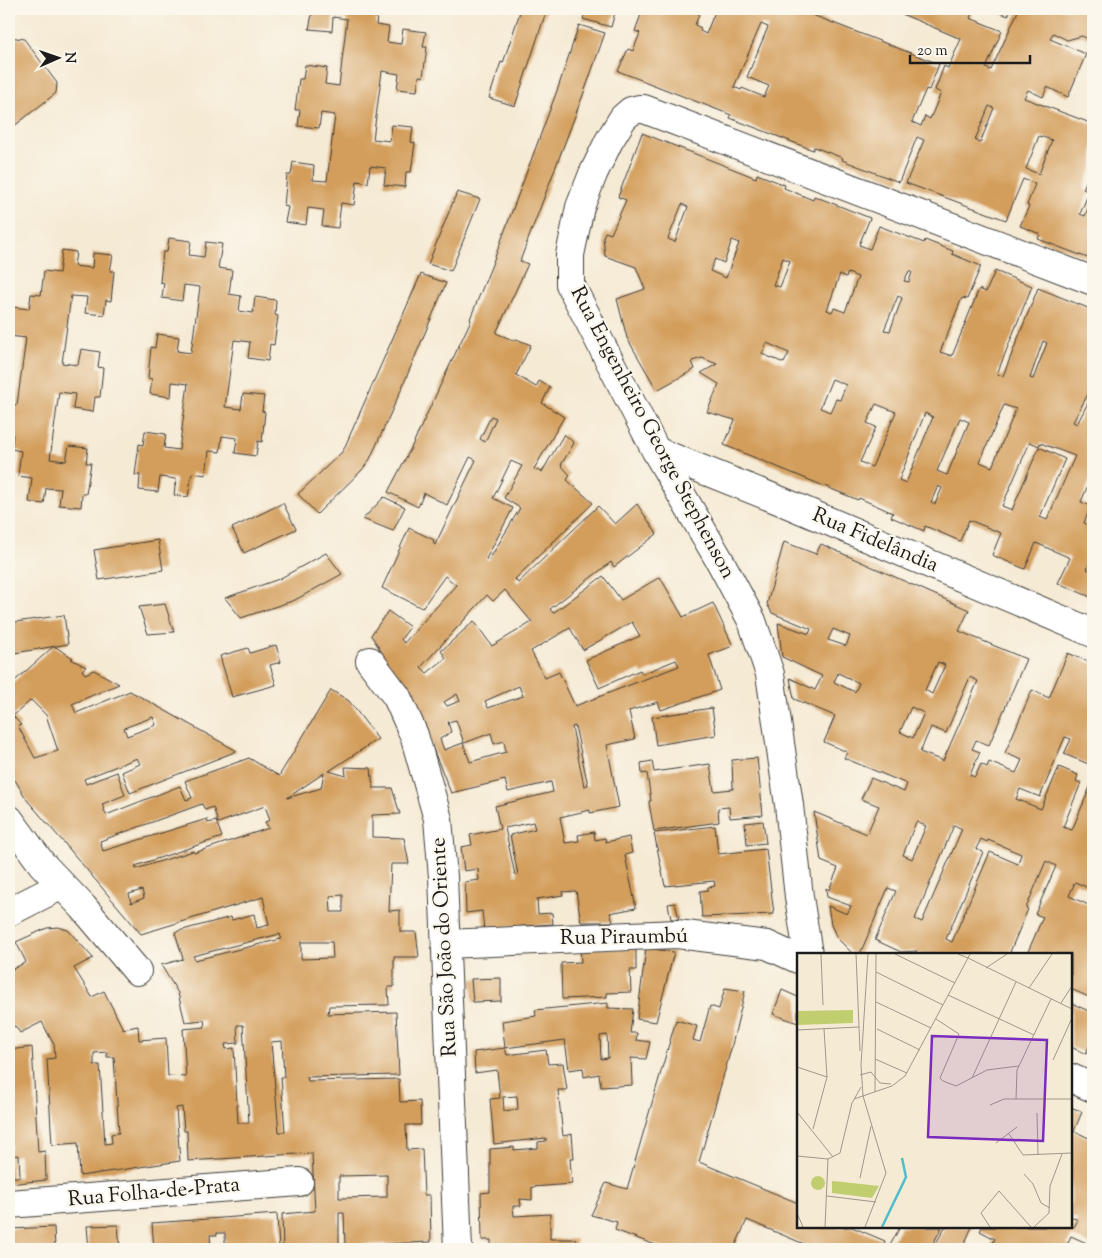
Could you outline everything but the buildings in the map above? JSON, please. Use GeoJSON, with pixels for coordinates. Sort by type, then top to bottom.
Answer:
{"type":"FeatureCollection","features":[{"type":"Feature","properties":{"kind":"street","name":"Rua Engenheiro George Stephenson"},"geometry":{"type":"LineString","coordinates":[[808,953],[770,674],[752,622],[720,561],[656,452],[570,284],[570,255],[580,207],[593,174],[623,118],[631,111],[639,108],[644,109],[1093,281]]}},
{"type":"Feature","properties":{"kind":"street","name":"Rua Fidelândia"},"geometry":{"type":"LineString","coordinates":[[656,452],[781,501],[1093,633]]}},
{"type":"Feature","properties":{"kind":"street","name":"Rua São João do Oriente"},"geometry":{"type":"LineString","coordinates":[[370,661],[397,697],[414,735],[438,819],[443,877],[458,1249]]}},
{"type":"Feature","properties":{"kind":"street"},"geometry":{"type":"LineString","coordinates":[[9,818],[42,864],[137,971]]}},
{"type":"Feature","properties":{"kind":"street"},"geometry":{"type":"LineString","coordinates":[[9,912],[62,885]]}},
{"type":"Feature","properties":{"kind":"street","name":"Rua Piraumbú"},"geometry":{"type":"LineString","coordinates":[[446,944],[677,934],[767,946],[797,959]]}},
{"type":"Feature","properties":{"kind":"street"},"geometry":{"type":"LineString","coordinates":[[1072,1078],[1093,1088]]}},
{"type":"Feature","properties":{"kind":"street","name":"Rua Folha-de-Prata"},"geometry":{"type":"LineString","coordinates":[[9,1204],[299,1182]]}}]}
